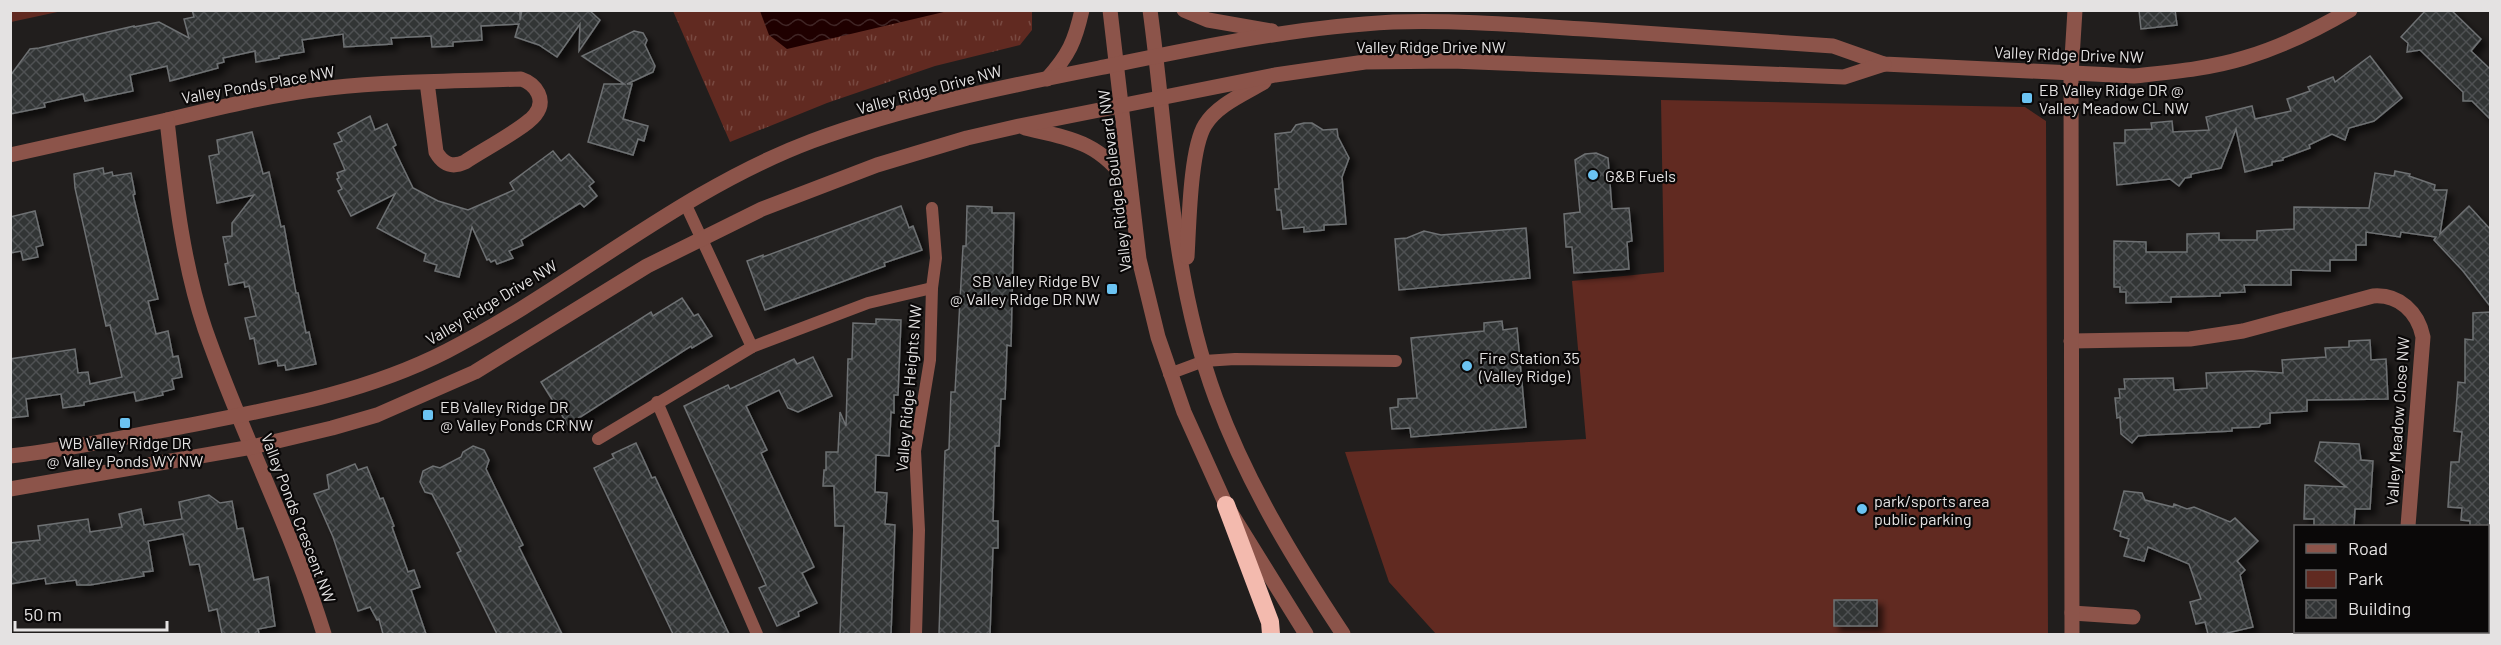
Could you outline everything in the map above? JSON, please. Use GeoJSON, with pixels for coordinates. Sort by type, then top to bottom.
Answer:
{"type":"FeatureCollection","features":[{"type":"Feature","properties":{"kind":"highway"},"geometry":{"type":"LineString","coordinates":[[1226,505],[1270,622],[1271,634]]}},
{"type":"Feature","properties":{"kind":"street"},"geometry":{"type":"LineString","coordinates":[[1047,78],[1065,60],[1076,39],[1082,10]]}},
{"type":"Feature","properties":{"kind":"street","name":"Valley Ridge Boulevard NW"},"geometry":{"type":"LineString","coordinates":[[1110,10],[1123,105],[1139,259],[1169,374],[1226,505],[1306,634]]}},
{"type":"Feature","properties":{"kind":"street"},"geometry":{"type":"LineString","coordinates":[[1150,10],[1172,203],[1185,284],[1204,361],[1216,399],[1248,478],[1306,578],[1343,634]]}},
{"type":"Feature","properties":{"kind":"street"},"geometry":{"type":"LineString","coordinates":[[1184,10],[1208,20],[1284,33]]}},
{"type":"Feature","properties":{"kind":"street"},"geometry":{"type":"LineString","coordinates":[[2072,634],[2071,74],[2074,10]]}},
{"type":"Feature","properties":{"kind":"street","name":"Valley Ridge Drive NW"},"geometry":{"type":"LineString","coordinates":[[10,456],[75,447],[240,416],[341,393],[411,368],[487,329],[685,203],[730,178],[812,141],[908,110],[1047,78],[1157,56],[1284,33],[1394,22],[1502,24],[1833,46],[1884,64],[2134,76],[2172,72],[2244,58],[2290,41],[2350,10]]}},
{"type":"Feature","properties":{"kind":"street","name":"Valley Ridge Drive NW"},"geometry":{"type":"LineString","coordinates":[[10,489],[252,447],[377,415],[441,389],[503,357],[610,289],[702,237],[762,209],[844,176],[967,138],[1019,126],[1345,63],[1401,60],[1844,77],[1884,64]]}},
{"type":"Feature","properties":{"kind":"street"},"geometry":{"type":"LineString","coordinates":[[1185,284],[1191,190],[1199,139],[1205,124],[1221,107],[1275,75]]}},
{"type":"Feature","properties":{"kind":"street","name":"Valley Ponds Place NW"},"geometry":{"type":"LineString","coordinates":[[10,155],[298,92],[330,88],[427,82],[521,79],[533,85],[540,97],[540,103],[538,110],[530,120],[465,162],[446,164],[436,152],[427,82]]}},
{"type":"Feature","properties":{"kind":"street","name":"Valley Ponds Crescent NW"},"geometry":{"type":"LineString","coordinates":[[168,120],[184,256],[205,328],[300,565],[324,634]]}},
{"type":"Feature","properties":{"kind":"street"},"geometry":{"type":"LineString","coordinates":[[1019,126],[1059,136],[1095,149],[1115,164],[1130,185]]}},
{"type":"Feature","properties":{"kind":"street","name":"Valley Meadow Close NW"},"geometry":{"type":"LineString","coordinates":[[2071,341],[2190,339],[2261,327],[2373,296],[2397,300],[2411,311],[2417,320],[2422,337],[2408,525]]}},
{"type":"Feature","properties":{"kind":"street"},"geometry":{"type":"LineString","coordinates":[[2072,613],[2133,617]]}},
{"type":"Feature","properties":{"kind":"lane"},"geometry":{"type":"LineString","coordinates":[[685,203],[752,348]]}},
{"type":"Feature","properties":{"kind":"lane","name":"Valley Ridge Heights NW"},"geometry":{"type":"LineString","coordinates":[[916,634],[919,530],[915,452],[930,360],[932,288],[936,258],[932,208]]}},
{"type":"Feature","properties":{"kind":"lane","name":"Valley Ridge Heights NW"},"geometry":{"type":"LineString","coordinates":[[598,439],[657,402],[752,348],[868,303],[932,288]]}},
{"type":"Feature","properties":{"kind":"lane"},"geometry":{"type":"LineString","coordinates":[[1169,374],[1204,361],[1235,359],[1396,361]]}},
{"type":"Feature","properties":{"kind":"lane"},"geometry":{"type":"LineString","coordinates":[[657,402],[757,634]]}},
{"type":"Feature","properties":{"kind":"green space"},"geometry":{"type":"Polygon","coordinates":[[[11,10],[62,10],[62,11],[11,22],[11,10]]]}},
{"type":"Feature","properties":{"kind":"green space"},"geometry":{"type":"Polygon","coordinates":[[[673,11],[1032,11],[1032,30],[1020,45],[935,66],[827,103],[730,142],[673,11]]]}},
{"type":"Feature","properties":{"kind":"green space"},"geometry":{"type":"Polygon","coordinates":[[[1661,100],[2025,107],[2046,121],[2048,634],[1436,634],[1389,582],[1345,452],[1586,439],[1572,281],[1664,272],[1661,100]]]}},
{"type":"Feature","properties":{"kind":"water"},"geometry":{"type":"Polygon","coordinates":[[[760,10],[948,11],[787,49],[769,35],[760,10]]]}},
{"type":"Feature","properties":{"kind":"building"},"geometry":{"type":"Polygon","coordinates":[[[192,10],[520,10],[520,20],[522,10],[589,10],[600,20],[579,51],[580,24],[557,57],[539,45],[515,37],[519,24],[481,26],[482,40],[453,42],[453,46],[432,47],[431,36],[391,38],[392,44],[344,47],[343,34],[302,40],[304,52],[279,56],[279,58],[256,62],[255,51],[223,58],[224,62],[217,64],[218,68],[170,81],[167,66],[130,75],[133,91],[85,101],[83,94],[44,103],[45,107],[10,114],[10,76],[30,49],[159,22],[189,38],[184,19],[194,17],[192,10]]]}},
{"type":"Feature","properties":{"kind":"building"},"geometry":{"type":"Polygon","coordinates":[[[2139,10],[2175,10],[2177,25],[2141,29],[2139,10]]]}},
{"type":"Feature","properties":{"kind":"building"},"geometry":{"type":"Polygon","coordinates":[[[2426,10],[2451,10],[2481,39],[2471,51],[2490,69],[2490,119],[2472,101],[2463,101],[2463,92],[2420,50],[2407,52],[2408,43],[2401,37],[2426,10]]]}},
{"type":"Feature","properties":{"kind":"building"},"geometry":{"type":"Polygon","coordinates":[[[634,31],[643,33],[647,40],[645,45],[655,66],[653,72],[627,84],[632,84],[623,119],[648,126],[644,141],[638,139],[633,155],[588,142],[604,84],[624,84],[582,56],[634,31]]]}},
{"type":"Feature","properties":{"kind":"building"},"geometry":{"type":"Polygon","coordinates":[[[2370,56],[2402,98],[2374,121],[2349,128],[2345,140],[2332,134],[2309,145],[2310,148],[2283,158],[2283,160],[2272,162],[2272,165],[2245,172],[2236,129],[2221,168],[2191,174],[2191,177],[2185,178],[2179,186],[2170,179],[2117,185],[2114,143],[2125,143],[2125,130],[2152,129],[2151,123],[2172,121],[2173,132],[2209,130],[2206,117],[2252,106],[2255,119],[2291,111],[2287,99],[2310,91],[2308,87],[2333,77],[2335,82],[2370,56]]]}},
{"type":"Feature","properties":{"kind":"building"},"geometry":{"type":"Polygon","coordinates":[[[370,116],[375,130],[387,124],[396,145],[393,147],[413,188],[438,201],[468,210],[514,190],[510,183],[553,151],[561,161],[569,154],[594,182],[589,186],[597,196],[584,207],[580,203],[521,240],[523,245],[509,251],[513,258],[497,264],[495,260],[491,262],[487,260],[472,227],[459,277],[435,271],[437,265],[424,261],[426,254],[377,228],[395,194],[351,216],[338,191],[342,189],[337,173],[345,170],[334,144],[342,141],[338,133],[370,116]]]}},
{"type":"Feature","properties":{"kind":"building"},"geometry":{"type":"Polygon","coordinates":[[[1312,123],[1323,130],[1337,129],[1338,137],[1349,158],[1342,177],[1346,224],[1324,225],[1324,230],[1304,232],[1304,227],[1283,229],[1281,210],[1277,210],[1275,189],[1279,189],[1275,134],[1291,132],[1296,125],[1312,123]]]}},
{"type":"Feature","properties":{"kind":"building"},"geometry":{"type":"Polygon","coordinates":[[[252,132],[263,174],[269,172],[281,227],[284,226],[296,293],[298,293],[306,333],[309,332],[316,364],[286,370],[285,365],[278,366],[277,360],[259,364],[254,338],[250,339],[245,318],[256,316],[249,286],[245,287],[244,282],[229,285],[223,237],[232,236],[232,223],[254,195],[217,203],[209,156],[219,154],[217,140],[252,132]]]}},
{"type":"Feature","properties":{"kind":"building"},"geometry":{"type":"Polygon","coordinates":[[[1596,153],[1608,158],[1612,209],[1629,208],[1632,241],[1627,242],[1629,269],[1574,273],[1572,247],[1566,247],[1564,214],[1580,212],[1575,160],[1585,154],[1596,153]]]}},
{"type":"Feature","properties":{"kind":"building"},"geometry":{"type":"Polygon","coordinates":[[[103,168],[104,174],[112,172],[113,176],[131,173],[135,194],[133,195],[158,299],[148,301],[156,334],[168,331],[173,357],[178,356],[182,377],[172,379],[174,389],[162,392],[163,395],[136,401],[134,392],[63,408],[61,394],[26,399],[28,416],[10,418],[10,359],[75,349],[78,373],[88,372],[90,384],[122,377],[110,325],[106,326],[75,188],[74,174],[103,168]]]}},
{"type":"Feature","properties":{"kind":"building"},"geometry":{"type":"Polygon","coordinates":[[[2395,171],[2410,174],[2409,176],[2435,185],[2434,190],[2447,190],[2440,234],[2469,206],[2490,229],[2490,306],[2463,271],[2434,240],[2436,237],[2401,232],[2400,237],[2366,232],[2366,245],[2356,245],[2356,260],[2330,260],[2330,271],[2291,270],[2291,285],[2244,285],[2245,292],[2220,293],[2220,296],[2171,297],[2171,302],[2126,303],[2126,292],[2120,292],[2120,287],[2114,287],[2114,241],[2146,242],[2146,252],[2187,252],[2187,234],[2219,233],[2219,240],[2257,240],[2257,231],[2294,229],[2294,207],[2369,208],[2375,173],[2394,176],[2395,171]]]}},
{"type":"Feature","properties":{"kind":"building"},"geometry":{"type":"Polygon","coordinates":[[[901,206],[909,228],[913,226],[922,250],[765,310],[747,261],[901,206]]]}},
{"type":"Feature","properties":{"kind":"building"},"geometry":{"type":"Polygon","coordinates":[[[967,206],[992,207],[992,213],[1014,213],[1011,346],[1007,345],[1005,399],[1001,399],[999,446],[995,446],[993,521],[998,521],[998,548],[993,548],[990,634],[939,634],[945,451],[949,449],[951,392],[955,392],[967,206]]]}},
{"type":"Feature","properties":{"kind":"building"},"geometry":{"type":"Polygon","coordinates":[[[35,211],[43,245],[36,247],[38,257],[23,260],[21,251],[10,253],[10,217],[35,211]]]}},
{"type":"Feature","properties":{"kind":"building"},"geometry":{"type":"Polygon","coordinates":[[[1526,228],[1530,278],[1399,290],[1395,239],[1407,238],[1424,231],[1441,235],[1526,228]]]}},
{"type":"Feature","properties":{"kind":"building"},"geometry":{"type":"Polygon","coordinates":[[[682,298],[694,316],[698,314],[712,336],[692,348],[691,346],[568,425],[541,382],[651,312],[653,316],[682,298]]]}},
{"type":"Feature","properties":{"kind":"building"},"geometry":{"type":"Polygon","coordinates":[[[2490,312],[2490,526],[2470,525],[2470,521],[2461,520],[2462,508],[2448,507],[2451,462],[2459,462],[2462,432],[2454,431],[2458,382],[2465,383],[2465,339],[2473,340],[2473,313],[2490,312]]]}},
{"type":"Feature","properties":{"kind":"building"},"geometry":{"type":"Polygon","coordinates":[[[876,319],[901,320],[898,395],[894,395],[894,413],[891,412],[889,456],[876,455],[875,492],[887,493],[885,524],[895,525],[891,634],[840,634],[844,526],[835,526],[834,486],[823,486],[826,452],[838,452],[840,412],[846,426],[848,359],[852,359],[853,323],[876,324],[876,319]]]}},
{"type":"Feature","properties":{"kind":"building","name":"Fire Station 35 (Valley Ridge)"},"geometry":{"type":"Polygon","coordinates":[[[1502,321],[1503,330],[1517,328],[1526,427],[1411,437],[1410,428],[1392,429],[1390,408],[1398,407],[1398,399],[1417,398],[1411,338],[1484,331],[1484,323],[1502,321]]]}},
{"type":"Feature","properties":{"kind":"building"},"geometry":{"type":"Polygon","coordinates":[[[2370,340],[2371,360],[2386,359],[2388,399],[2307,400],[2307,411],[2270,413],[2270,423],[2261,424],[2259,427],[2232,428],[2232,431],[2138,436],[2132,443],[2121,434],[2120,417],[2117,418],[2115,398],[2120,398],[2119,389],[2125,389],[2124,379],[2173,378],[2174,390],[2207,388],[2206,373],[2252,371],[2283,373],[2282,360],[2326,357],[2325,348],[2349,347],[2349,341],[2370,340]]]}},
{"type":"Feature","properties":{"kind":"building"},"geometry":{"type":"Polygon","coordinates":[[[813,357],[832,396],[798,412],[788,408],[779,390],[746,406],[767,450],[761,453],[814,567],[802,573],[817,603],[798,612],[799,616],[777,626],[759,588],[766,585],[684,406],[728,385],[730,389],[794,359],[797,364],[813,357]]]}},
{"type":"Feature","properties":{"kind":"building"},"geometry":{"type":"Polygon","coordinates":[[[2320,442],[2359,444],[2361,460],[2373,461],[2370,509],[2355,509],[2354,525],[2314,525],[2314,519],[2304,519],[2305,485],[2346,487],[2315,461],[2320,442]]]}},
{"type":"Feature","properties":{"kind":"building"},"geometry":{"type":"Polygon","coordinates":[[[636,443],[652,478],[655,477],[729,634],[673,634],[594,468],[614,458],[612,454],[636,443]]]}},
{"type":"Feature","properties":{"kind":"building"},"geometry":{"type":"Polygon","coordinates":[[[473,446],[484,450],[489,460],[486,469],[523,545],[519,547],[562,634],[497,634],[457,553],[461,551],[449,527],[432,494],[425,492],[420,482],[423,471],[433,466],[440,468],[461,457],[463,452],[473,446]]]}},
{"type":"Feature","properties":{"kind":"building"},"geometry":{"type":"Polygon","coordinates":[[[355,464],[358,470],[367,467],[394,526],[392,527],[408,572],[414,570],[420,587],[411,590],[426,634],[383,634],[379,619],[377,620],[370,607],[358,611],[333,537],[314,494],[329,489],[327,475],[355,464]]]}},
{"type":"Feature","properties":{"kind":"building"},"geometry":{"type":"Polygon","coordinates":[[[2124,491],[2142,493],[2145,500],[2173,507],[2174,504],[2187,509],[2194,507],[2230,522],[2235,518],[2258,541],[2237,561],[2245,570],[2240,575],[2253,627],[2223,634],[2208,634],[2205,622],[2196,624],[2190,602],[2201,599],[2189,564],[2148,547],[2144,561],[2124,556],[2129,539],[2120,536],[2121,532],[2114,529],[2124,491]]]}},
{"type":"Feature","properties":{"kind":"building"},"geometry":{"type":"Polygon","coordinates":[[[209,495],[220,503],[232,501],[237,529],[243,528],[254,580],[268,577],[275,626],[258,629],[259,634],[222,634],[217,609],[209,611],[199,564],[190,565],[183,534],[148,541],[153,571],[143,572],[144,576],[90,585],[77,585],[76,580],[46,584],[45,578],[10,584],[10,543],[40,540],[38,526],[88,519],[90,532],[122,527],[119,514],[141,509],[144,525],[182,519],[179,502],[209,495]]]}},
{"type":"Feature","properties":{"kind":"building"},"geometry":{"type":"Polygon","coordinates":[[[1834,600],[1877,600],[1877,626],[1834,626],[1834,600]]]}},
{"type":"Feature","properties":{"kind":"place","name":"EB Valley Ridge DR @ Valley Meadow CL NW"},"geometry":{"type":"Point","coordinates":[2027,98]}},
{"type":"Feature","properties":{"kind":"place","name":"G&B Fuels"},"geometry":{"type":"Point","coordinates":[1593,175]}},
{"type":"Feature","properties":{"kind":"place","name":"SB Valley Ridge BV @ Valley Ridge DR NW"},"geometry":{"type":"Point","coordinates":[1112,289]}},
{"type":"Feature","properties":{"kind":"place","name":"Fire Station 35 (Valley Ridge)"},"geometry":{"type":"Point","coordinates":[1467,366]}},
{"type":"Feature","properties":{"kind":"place","name":"EB Valley Ridge DR @ Valley Ponds CR NW"},"geometry":{"type":"Point","coordinates":[428,415]}},
{"type":"Feature","properties":{"kind":"place","name":"WB Valley Ridge DR @ Valley Ponds WY NW"},"geometry":{"type":"Point","coordinates":[125,423]}},
{"type":"Feature","properties":{"kind":"place","name":"park/sports area public parking"},"geometry":{"type":"Point","coordinates":[1862,509]}}]}
